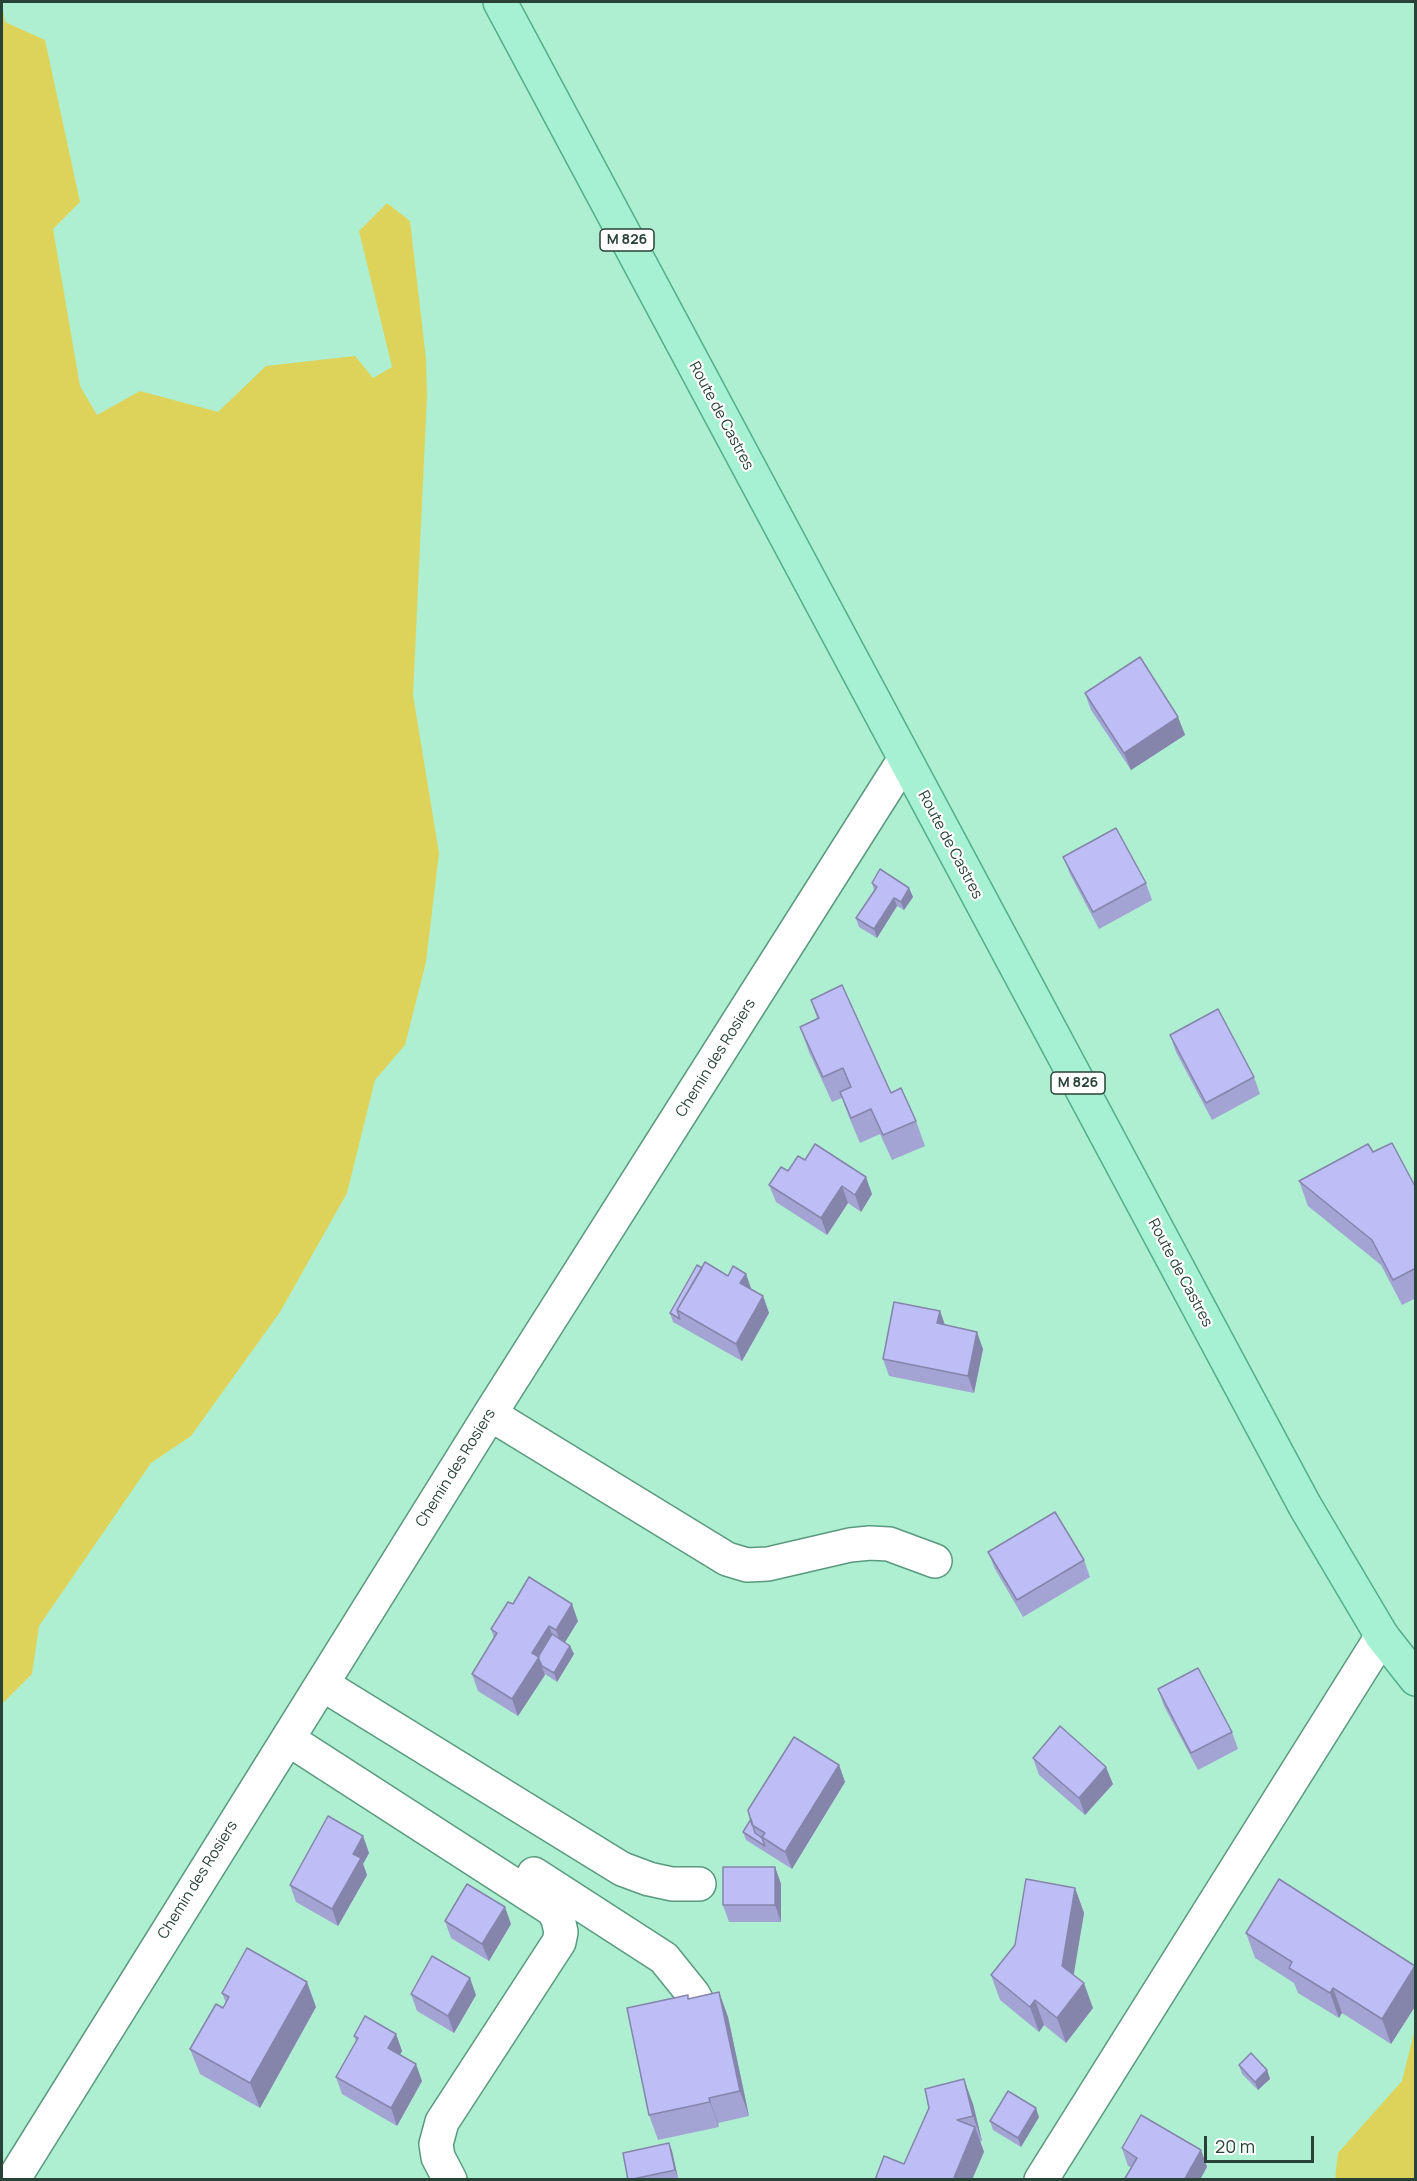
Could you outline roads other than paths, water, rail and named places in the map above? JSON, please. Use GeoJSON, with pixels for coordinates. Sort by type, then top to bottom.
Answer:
{"type":"FeatureCollection","features":[{"type":"Feature","properties":{"kind":"main road","name":"Route de Castres"},"geometry":{"type":"LineString","coordinates":[[500,2],[1305,1506],[1382,1636],[1416,1678]]}},
{"type":"Feature","properties":{"kind":"street","name":"Chemin des Rosiers"},"geometry":{"type":"LineString","coordinates":[[13,2180],[72,2080],[904,760]]}},
{"type":"Feature","properties":{"kind":"street"},"geometry":{"type":"LineString","coordinates":[[490,1414],[727,1559],[747,1565],[768,1564],[850,1545],[870,1543],[889,1544],[935,1561]]}},
{"type":"Feature","properties":{"kind":"street"},"geometry":{"type":"LineString","coordinates":[[1041,2180],[1382,1636]]}},
{"type":"Feature","properties":{"kind":"street"},"geometry":{"type":"LineString","coordinates":[[322,1684],[622,1869],[649,1879],[672,1884],[699,1884]]}},
{"type":"Feature","properties":{"kind":"street"},"geometry":{"type":"LineString","coordinates":[[292,1731],[664,1958],[693,1994],[705,2016]]}},
{"type":"Feature","properties":{"kind":"street"},"geometry":{"type":"LineString","coordinates":[[292,1731],[553,1910],[558,1919],[561,1932],[559,1942],[442,2122],[436,2144],[438,2157],[450,2180]]}}]}
